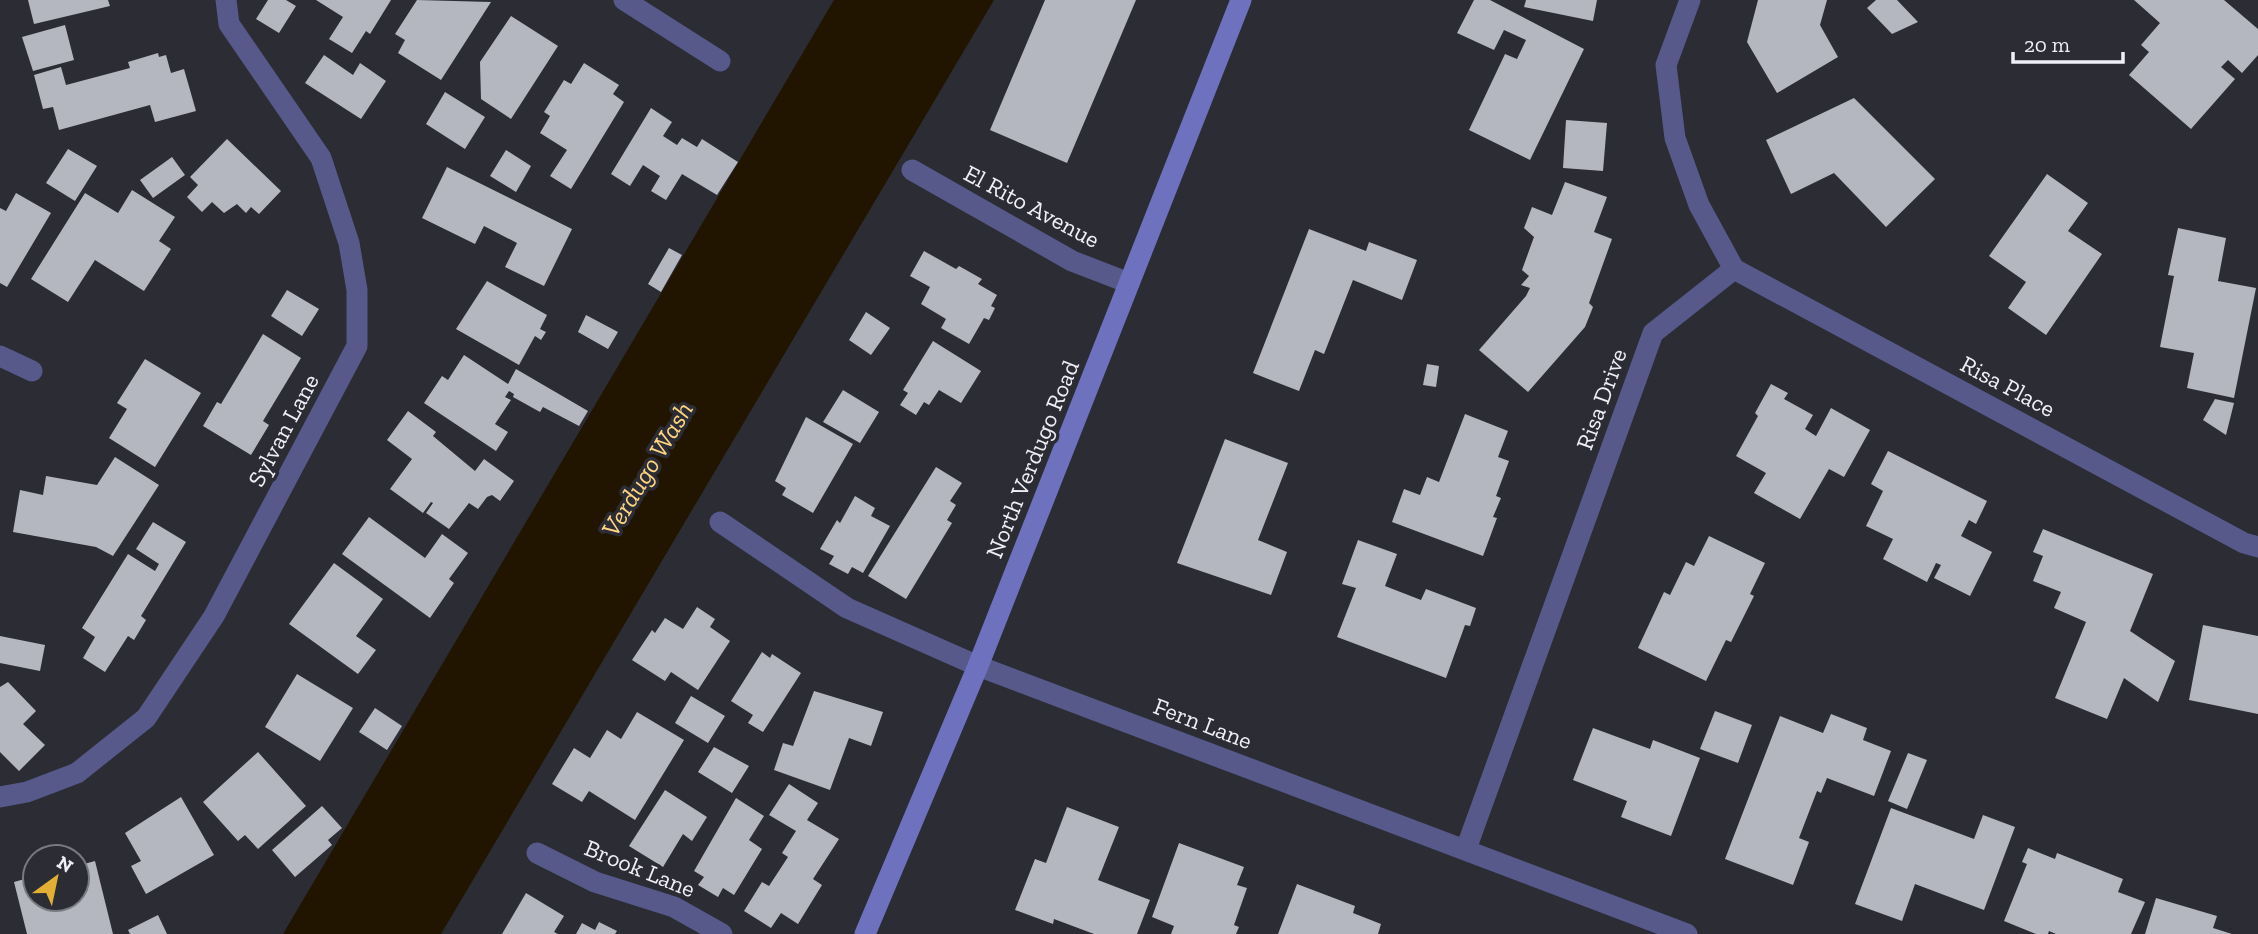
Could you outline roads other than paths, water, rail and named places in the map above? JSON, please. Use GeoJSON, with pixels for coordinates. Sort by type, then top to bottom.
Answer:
{"type":"FeatureCollection","features":[{"type":"Feature","properties":{"kind":"main road","name":"North Verdugo Road"},"geometry":{"type":"LineString","coordinates":[[865,934],[978,666],[1241,0]]}},
{"type":"Feature","properties":{"kind":"street","name":"Sylvan Lane"},"geometry":{"type":"LineString","coordinates":[[0,797],[27,792],[77,773],[146,718],[214,616],[357,346],[357,290],[349,243],[321,158],[229,24],[226,0]]}},
{"type":"Feature","properties":{"kind":"street"},"geometry":{"type":"LineString","coordinates":[[624,0],[720,61]]}},
{"type":"Feature","properties":{"kind":"street"},"geometry":{"type":"LineString","coordinates":[[1690,0],[1666,65],[1675,138],[1699,205],[1734,269]]}},
{"type":"Feature","properties":{"kind":"street","name":"El Rito Avenue"},"geometry":{"type":"LineString","coordinates":[[912,170],[1072,261],[1129,283]]}},
{"type":"Feature","properties":{"kind":"street","name":"Risa Place"},"geometry":{"type":"LineString","coordinates":[[1734,269],[2244,543],[2258,547]]}},
{"type":"Feature","properties":{"kind":"street","name":"Risa Drive"},"geometry":{"type":"LineString","coordinates":[[1466,849],[1653,333],[1734,269]]}},
{"type":"Feature","properties":{"kind":"street"},"geometry":{"type":"LineString","coordinates":[[0,356],[32,371]]}},
{"type":"Feature","properties":{"kind":"street","name":"Fern Lane"},"geometry":{"type":"LineString","coordinates":[[720,523],[847,608],[978,666],[1687,934]]}},
{"type":"Feature","properties":{"kind":"street","name":"Brook Lane"},"geometry":{"type":"LineString","coordinates":[[537,853],[595,882],[674,907],[722,934]]}},
{"type":"Feature","properties":{"kind":"water","name":"Verdugo Wash"},"geometry":{"type":"Polygon","coordinates":[[[834,0],[994,0],[441,934],[283,934],[834,0]]]}}]}
